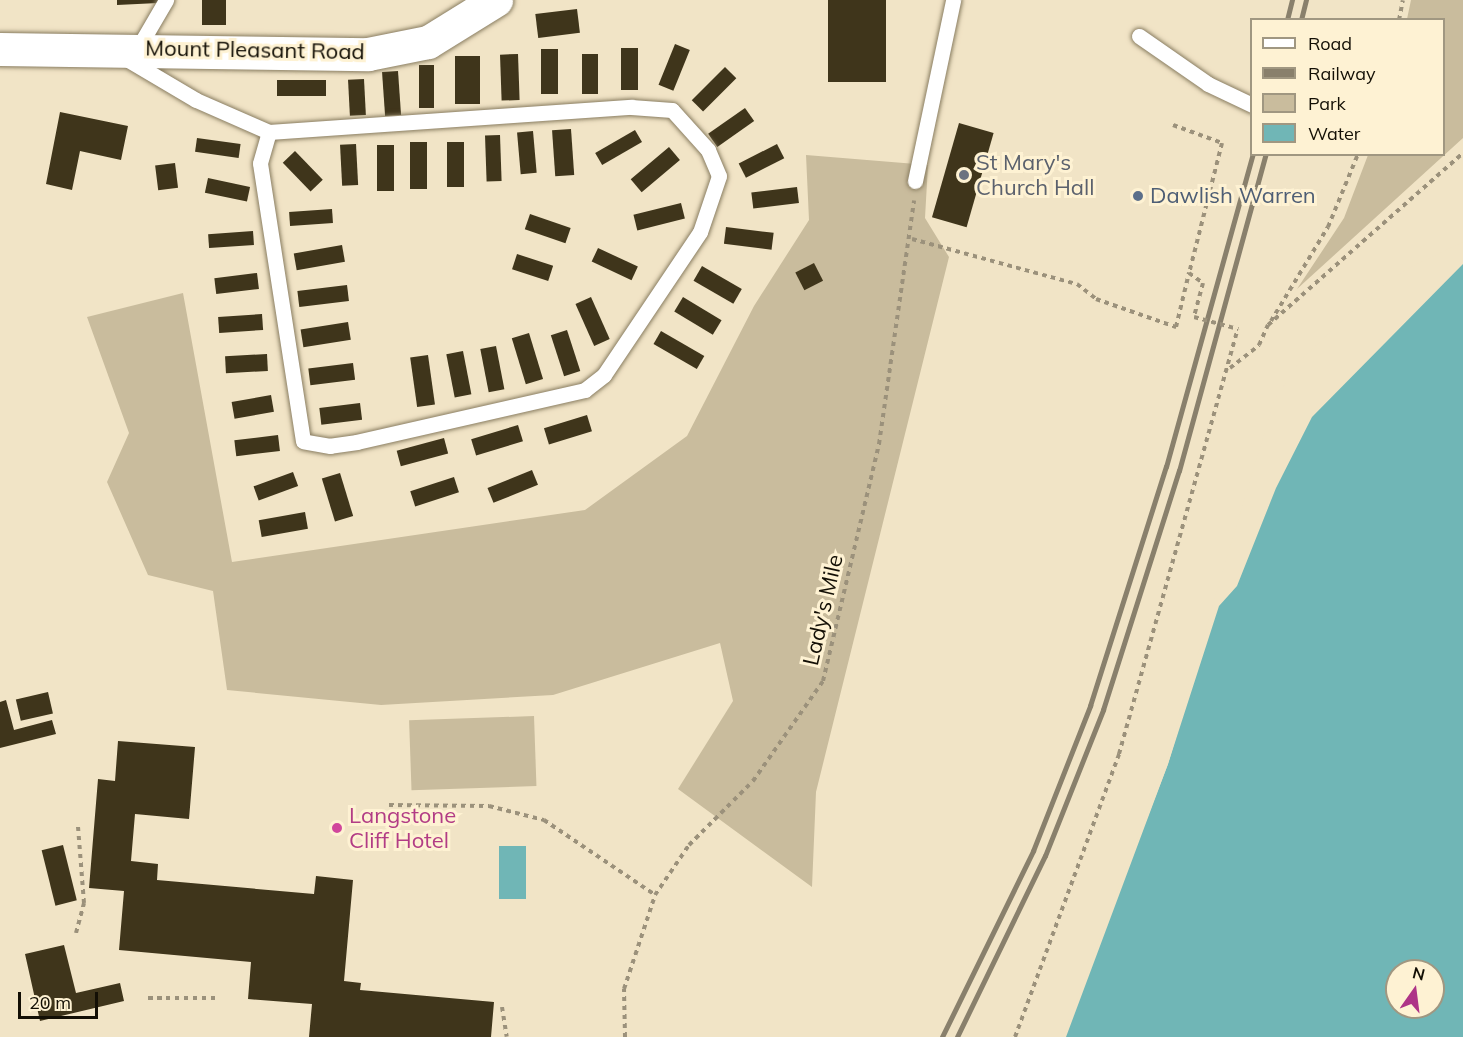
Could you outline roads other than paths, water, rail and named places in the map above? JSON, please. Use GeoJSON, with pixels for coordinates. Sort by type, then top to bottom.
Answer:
{"type":"FeatureCollection","features":[{"type":"Feature","properties":{"kind":"street","name":"Mount Pleasant Road"},"geometry":{"type":"LineString","coordinates":[[0,49],[122,48],[368,54],[428,42],[496,0]]}},
{"type":"Feature","properties":{"kind":"lane"},"geometry":{"type":"LineString","coordinates":[[166,0],[122,48],[196,100],[269,132],[631,107],[672,110],[708,150],[719,176],[700,232],[665,289],[604,375],[585,390],[330,446],[303,441],[260,163],[269,132]]}},
{"type":"Feature","properties":{"kind":"lane"},"geometry":{"type":"LineString","coordinates":[[915,181],[953,0]]}},
{"type":"Feature","properties":{"kind":"lane"},"geometry":{"type":"LineString","coordinates":[[1138,36],[1208,84],[1250,105]]}},
{"type":"Feature","properties":{"kind":"water"},"geometry":{"type":"Polygon","coordinates":[[[1463,245],[1463,1037],[1066,1037],[1168,764],[1277,402],[1463,245]]]}},
{"type":"Feature","properties":{"kind":"water"},"geometry":{"type":"Polygon","coordinates":[[[499,846],[526,846],[526,899],[499,899],[499,846]]]}},
{"type":"Feature","properties":{"kind":"railway"},"geometry":{"type":"LineString","coordinates":[[1288,18],[1292,0]]}},
{"type":"Feature","properties":{"kind":"railway"},"geometry":{"type":"LineString","coordinates":[[1302,18],[1306,0]]}},
{"type":"Feature","properties":{"kind":"railway"},"geometry":{"type":"LineString","coordinates":[[942,1037],[1033,851],[1090,706],[1166,467],[1252,156]]}},
{"type":"Feature","properties":{"kind":"railway"},"geometry":{"type":"LineString","coordinates":[[957,1037],[1045,856],[1103,710],[1179,471],[1265,156]]}},
{"type":"Feature","properties":{"kind":"place","name":"St Mary's Church Hall"},"geometry":{"type":"Point","coordinates":[964,175]}},
{"type":"Feature","properties":{"kind":"place","name":"Dawlish Warren"},"geometry":{"type":"Point","coordinates":[1138,196]}},
{"type":"Feature","properties":{"kind":"place","name":"Langstone Cliff Hotel"},"geometry":{"type":"Point","coordinates":[337,828]}}]}
